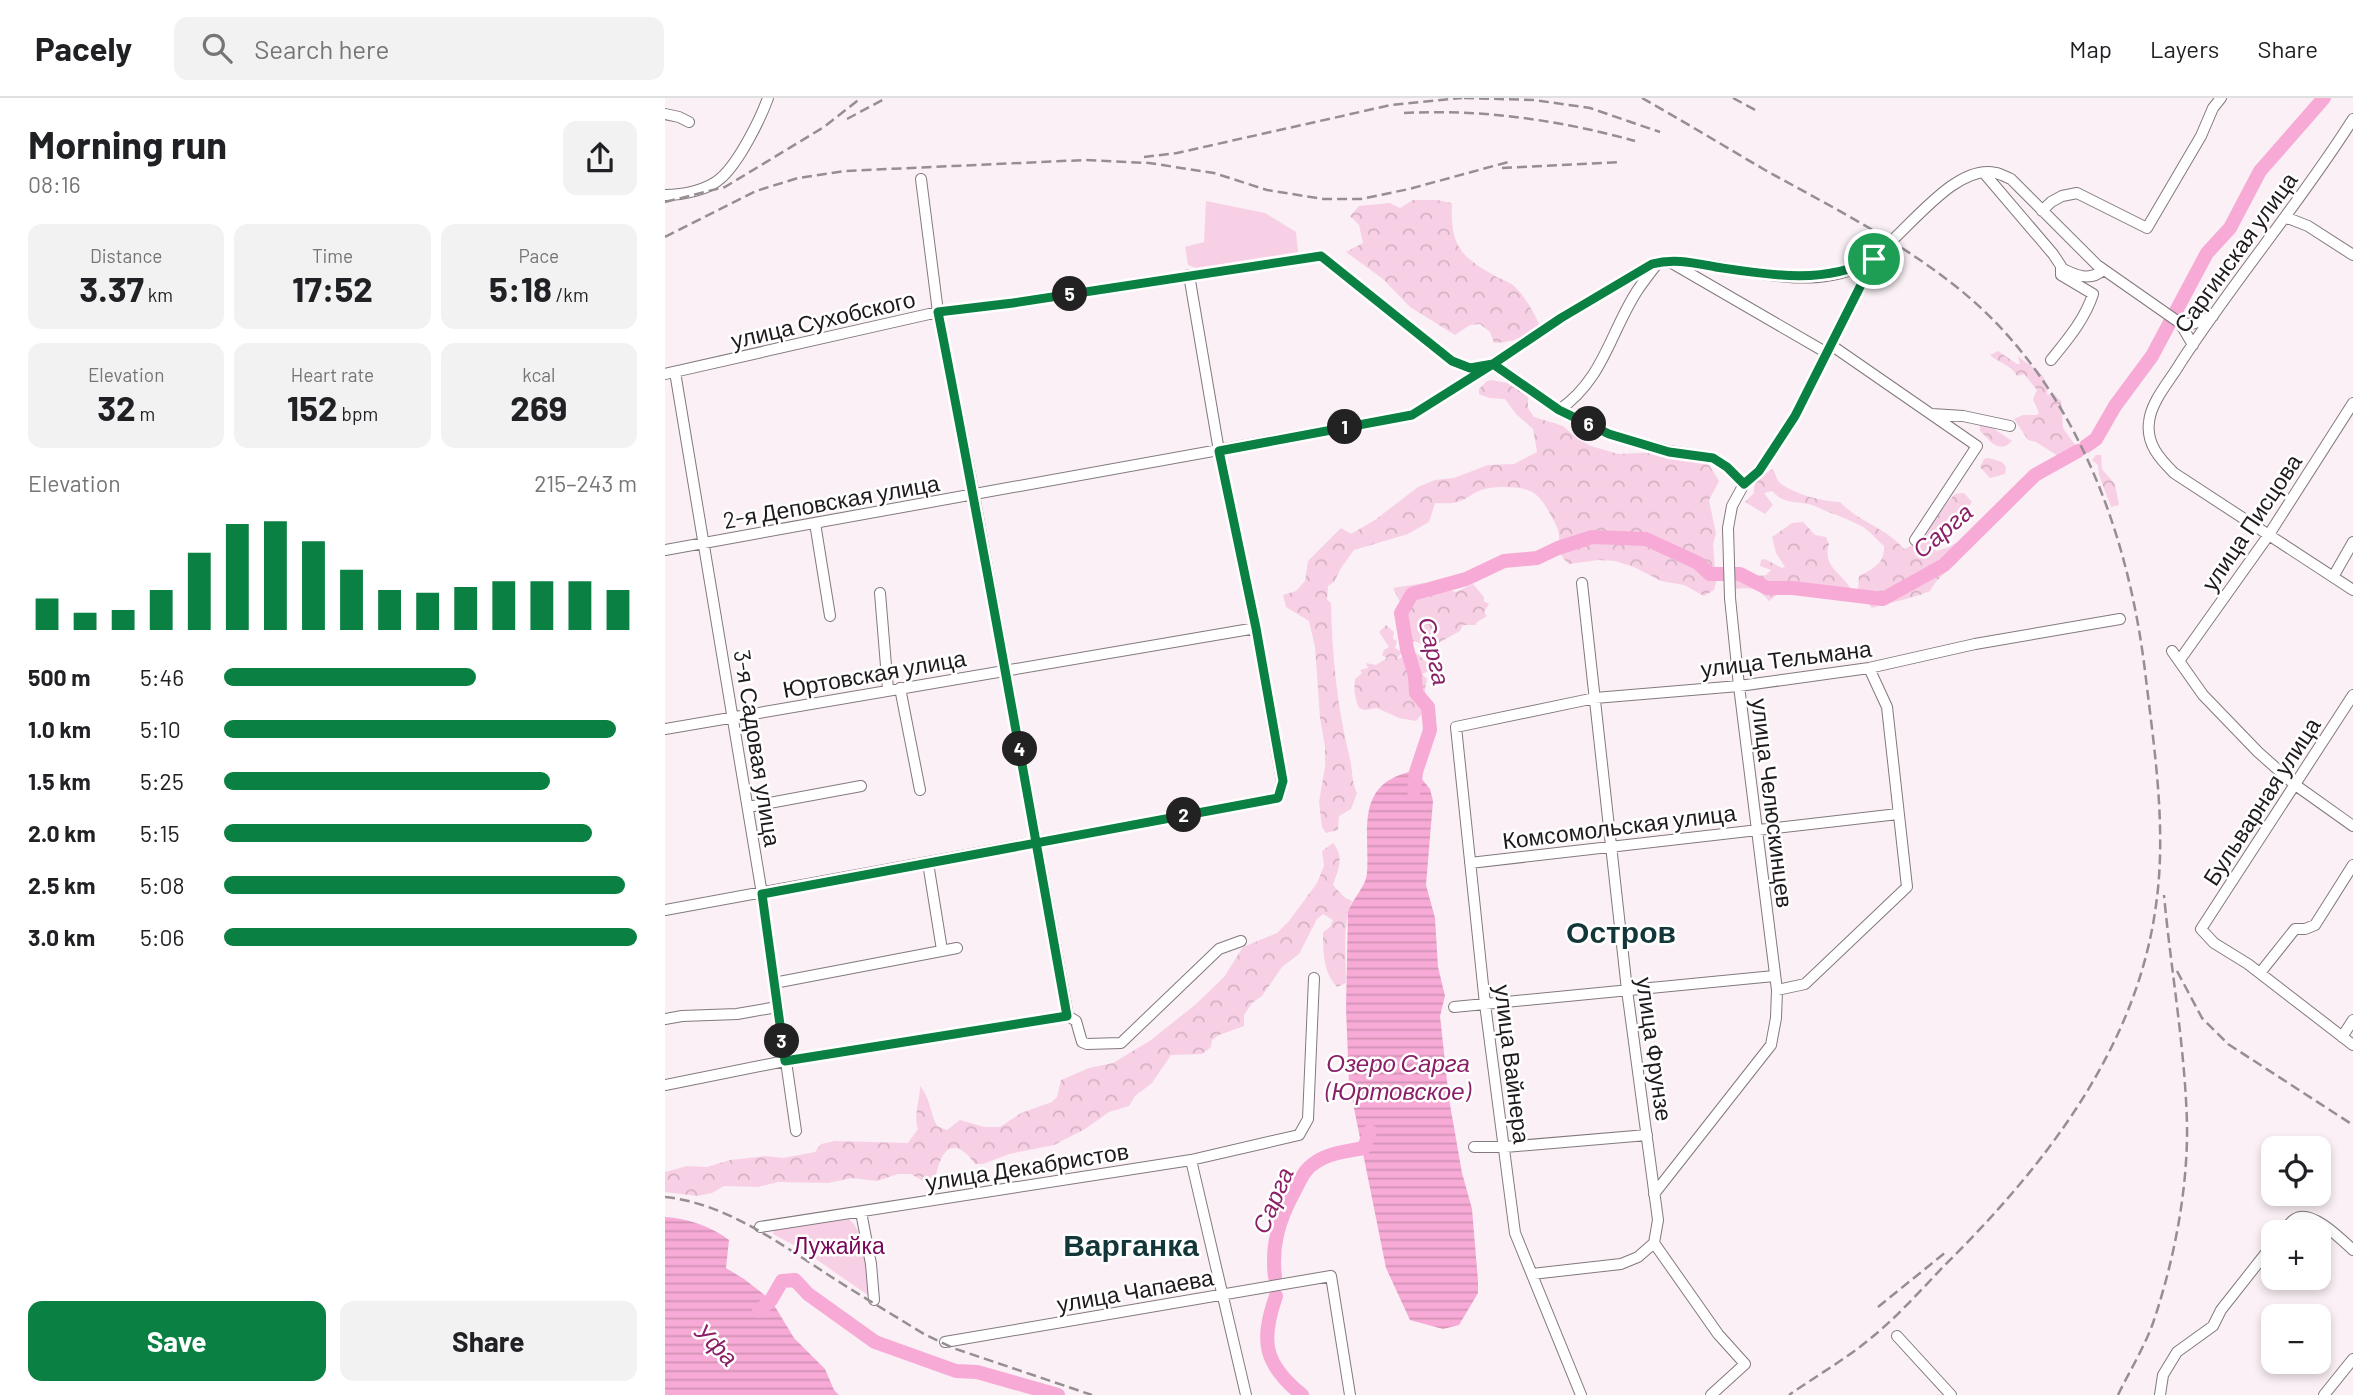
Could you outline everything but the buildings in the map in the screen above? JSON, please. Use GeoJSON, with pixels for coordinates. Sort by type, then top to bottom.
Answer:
{"type":"FeatureCollection","features":[{"type":"Feature","properties":{"kind":"street"},"geometry":{"type":"LineString","coordinates":[[665,195],[699,190],[721,179],[761,117],[768,98]]}},
{"type":"Feature","properties":{"kind":"street"},"geometry":{"type":"LineString","coordinates":[[2042,211],[2062,196],[2077,193],[2147,228],[2221,98]]}},
{"type":"Feature","properties":{"kind":"street"},"geometry":{"type":"LineString","coordinates":[[665,114],[689,122]]}},
{"type":"Feature","properties":{"kind":"street","name":"Саргинская улица"},"geometry":{"type":"LineString","coordinates":[[2268,536],[2174,472],[2159,457],[2151,442],[2148,426],[2151,409],[2213,316],[2353,119]]}},
{"type":"Feature","properties":{"kind":"street"},"geometry":{"type":"LineString","coordinates":[[1662,262],[1786,276],[1835,273],[1856,268],[1874,259],[1949,189],[1978,173],[1994,172],[2011,179],[2103,270],[2180,323],[2193,345]]}},
{"type":"Feature","properties":{"kind":"street"},"geometry":{"type":"LineString","coordinates":[[1985,173],[2046,245],[2061,268],[2061,275],[2093,294],[2088,310],[2051,360]]}},
{"type":"Feature","properties":{"kind":"street"},"geometry":{"type":"LineString","coordinates":[[921,179],[938,312],[974,495],[1067,1016]]}},
{"type":"Feature","properties":{"kind":"street"},"geometry":{"type":"LineString","coordinates":[[2285,217],[2308,226],[2353,255]]}},
{"type":"Feature","properties":{"kind":"street","name":"улица Сухобского"},"geometry":{"type":"LineString","coordinates":[[670,373],[938,312],[1321,256],[1452,361],[1470,368],[1493,364]]}},
{"type":"Feature","properties":{"kind":"street","name":"улица Челюскинцев"},"geometry":{"type":"LineString","coordinates":[[1654,1194],[1771,1045],[1776,1018],[1777,990],[1769,916],[1755,830],[1730,587],[1728,528],[1732,506],[1744,484],[1759,471],[1795,416],[1874,259]]}},
{"type":"Feature","properties":{"kind":"street"},"geometry":{"type":"LineString","coordinates":[[1662,262],[1829,349],[1977,446],[1915,540]]}},
{"type":"Feature","properties":{"kind":"street"},"geometry":{"type":"LineString","coordinates":[[1559,410],[1577,398],[1602,362],[1636,292],[1662,262]]}},
{"type":"Feature","properties":{"kind":"street","name":"2-я Деповская улица"},"geometry":{"type":"LineString","coordinates":[[665,550],[1412,415],[1561,318],[1662,262]]}},
{"type":"Feature","properties":{"kind":"street"},"geometry":{"type":"LineString","coordinates":[[2061,268],[2084,278],[2097,275],[2103,270]]}},
{"type":"Feature","properties":{"kind":"street"},"geometry":{"type":"LineString","coordinates":[[665,910],[1278,798],[1283,781],[1256,628],[1219,451],[1189,275]]}},
{"type":"Feature","properties":{"kind":"street"},"geometry":{"type":"LineString","coordinates":[[2180,323],[2192,324],[2213,316]]}},
{"type":"Feature","properties":{"kind":"street"},"geometry":{"type":"LineString","coordinates":[[1493,364],[1559,410],[1609,434],[1669,452],[1713,458],[1727,467],[1744,484]]}},
{"type":"Feature","properties":{"kind":"street","name":"3-я Садовая улица"},"geometry":{"type":"LineString","coordinates":[[670,373],[705,543],[762,894],[796,1131]]}},
{"type":"Feature","properties":{"kind":"street","name":"улица Писцова"},"geometry":{"type":"LineString","coordinates":[[2179,661],[2268,536],[2353,402]]}},
{"type":"Feature","properties":{"kind":"street"},"geometry":{"type":"LineString","coordinates":[[1931,414],[1963,416],[2010,426]]}},
{"type":"Feature","properties":{"kind":"street"},"geometry":{"type":"LineString","coordinates":[[815,523],[830,616]]}},
{"type":"Feature","properties":{"kind":"street"},"geometry":{"type":"LineString","coordinates":[[2268,536],[2353,590]]}},
{"type":"Feature","properties":{"kind":"street"},"geometry":{"type":"LineString","coordinates":[[2333,577],[2353,542]]}},
{"type":"Feature","properties":{"kind":"street","name":"улица Фрунзе"},"geometry":{"type":"LineString","coordinates":[[1582,583],[1627,990],[1658,1220],[1654,1243]]}},
{"type":"Feature","properties":{"kind":"street"},"geometry":{"type":"LineString","coordinates":[[880,593],[888,690]]}},
{"type":"Feature","properties":{"kind":"street","name":"улица Тельмана"},"geometry":{"type":"LineString","coordinates":[[1456,727],[1595,698],[1739,686],[1869,668],[1975,644],[2120,619]]}},
{"type":"Feature","properties":{"kind":"street","name":"Юртовская улица"},"geometry":{"type":"LineString","coordinates":[[665,729],[1256,628]]}},
{"type":"Feature","properties":{"kind":"street"},"geometry":{"type":"LineString","coordinates":[[2172,652],[2203,695],[2258,752],[2294,784],[2353,826]]}},
{"type":"Feature","properties":{"kind":"street"},"geometry":{"type":"LineString","coordinates":[[1777,990],[1805,984],[1907,887],[1887,707],[1869,668]]}},
{"type":"Feature","properties":{"kind":"street"},"geometry":{"type":"LineString","coordinates":[[900,688],[920,790]]}},
{"type":"Feature","properties":{"kind":"street","name":"Бульварная улица"},"geometry":{"type":"LineString","coordinates":[[2260,973],[2214,943],[2201,929],[2353,695]]}},
{"type":"Feature","properties":{"kind":"street","name":"улица Вайнера"},"geometry":{"type":"LineString","coordinates":[[1456,727],[1485,1004],[1515,1233],[1581,1395]]}},
{"type":"Feature","properties":{"kind":"street"},"geometry":{"type":"LineString","coordinates":[[748,807],[861,786]]}},
{"type":"Feature","properties":{"kind":"street","name":"Комсомольская улица"},"geometry":{"type":"LineString","coordinates":[[1470,863],[1898,814]]}},
{"type":"Feature","properties":{"kind":"street"},"geometry":{"type":"LineString","coordinates":[[928,863],[943,950]]}},
{"type":"Feature","properties":{"kind":"street"},"geometry":{"type":"LineString","coordinates":[[2353,865],[2315,925],[2295,929],[2260,973],[2353,1045]]}},
{"type":"Feature","properties":{"kind":"street"},"geometry":{"type":"LineString","coordinates":[[665,1085],[785,1061],[1067,1016],[1076,1021],[1082,1042],[1121,1044],[1219,949],[1241,941]]}},
{"type":"Feature","properties":{"kind":"street"},"geometry":{"type":"LineString","coordinates":[[774,983],[957,948]]}},
{"type":"Feature","properties":{"kind":"street"},"geometry":{"type":"LineString","coordinates":[[1454,1007],[1774,976]]}},
{"type":"Feature","properties":{"kind":"street","name":"улица Декабристов"},"geometry":{"type":"LineString","coordinates":[[760,1227],[1191,1160],[1299,1135],[1308,1119],[1314,978]]}},
{"type":"Feature","properties":{"kind":"street"},"geometry":{"type":"LineString","coordinates":[[665,1019],[737,1014],[778,1007]]}},
{"type":"Feature","properties":{"kind":"street"},"geometry":{"type":"LineString","coordinates":[[2341,1037],[2353,1020]]}},
{"type":"Feature","properties":{"kind":"street"},"geometry":{"type":"LineString","coordinates":[[1474,1147],[1505,1147],[1647,1135]]}},
{"type":"Feature","properties":{"kind":"street"},"geometry":{"type":"LineString","coordinates":[[1191,1160],[1246,1395]]}},
{"type":"Feature","properties":{"kind":"street"},"geometry":{"type":"LineString","coordinates":[[861,1212],[871,1264],[874,1300]]}},
{"type":"Feature","properties":{"kind":"street"},"geometry":{"type":"LineString","coordinates":[[2294,1220],[2303,1216],[2313,1220]]}},
{"type":"Feature","properties":{"kind":"street"},"geometry":{"type":"LineString","coordinates":[[2331,1230],[2353,1250]]}},
{"type":"Feature","properties":{"kind":"street"},"geometry":{"type":"LineString","coordinates":[[1532,1274],[1621,1264],[1638,1257],[1654,1243],[1719,1334],[1745,1364],[1711,1395]]}},
{"type":"Feature","properties":{"kind":"street"},"geometry":{"type":"LineString","coordinates":[[2160,1395],[2163,1375],[2177,1352],[2213,1326],[2221,1310],[2261,1259]]}},
{"type":"Feature","properties":{"kind":"street","name":"улица Чапаева"},"geometry":{"type":"LineString","coordinates":[[945,1342],[1331,1276],[1350,1395]]}},
{"type":"Feature","properties":{"kind":"street"},"geometry":{"type":"LineString","coordinates":[[1896,1336],[1951,1395]]}},
{"type":"Feature","properties":{"kind":"street"},"geometry":{"type":"LineString","coordinates":[[2324,1395],[2353,1359]]}},
{"type":"Feature","properties":{"kind":"green space"},"geometry":{"type":"Polygon","coordinates":[[[1413,200],[1452,203],[1453,230],[1460,249],[1475,263],[1510,283],[1520,292],[1542,331],[1540,329],[1518,339],[1494,343],[1490,332],[1480,324],[1470,325],[1455,335],[1410,307],[1383,279],[1346,252],[1363,243],[1359,225],[1350,216],[1359,206],[1390,203],[1400,208],[1413,200]]]}},
{"type":"Feature","properties":{"kind":"green space"},"geometry":{"type":"Polygon","coordinates":[[[1206,201],[1265,213],[1296,232],[1298,252],[1196,268],[1188,265],[1185,247],[1204,242],[1206,201]]]}},
{"type":"Feature","properties":{"kind":"green space"},"geometry":{"type":"Polygon","coordinates":[[[1998,351],[2020,364],[2018,356],[2038,371],[2045,381],[2047,395],[2054,394],[2061,401],[2063,428],[2078,449],[2077,453],[2066,461],[2036,442],[2028,440],[2014,419],[2039,413],[2033,399],[2037,390],[2024,374],[2017,376],[2012,369],[1990,355],[1998,351]]]}},
{"type":"Feature","properties":{"kind":"green space"},"geometry":{"type":"Polygon","coordinates":[[[1492,380],[1507,383],[1528,396],[1528,408],[1534,417],[1563,426],[1591,446],[1618,454],[1660,452],[1696,459],[1709,465],[1719,481],[1709,500],[1716,534],[1713,544],[1716,583],[1714,590],[1704,596],[1684,585],[1661,581],[1615,561],[1598,560],[1569,564],[1561,554],[1558,530],[1545,506],[1534,493],[1519,488],[1486,489],[1457,502],[1435,503],[1429,522],[1408,534],[1354,550],[1334,582],[1328,586],[1327,600],[1331,603],[1338,699],[1357,793],[1351,809],[1339,816],[1338,830],[1326,833],[1322,827],[1319,802],[1325,767],[1325,747],[1315,647],[1309,621],[1286,607],[1283,595],[1296,591],[1305,581],[1308,561],[1341,528],[1351,534],[1375,520],[1418,487],[1435,480],[1454,478],[1488,465],[1514,464],[1537,452],[1533,429],[1516,414],[1505,399],[1479,394],[1479,389],[1492,380]]]}},
{"type":"Feature","properties":{"kind":"green space"},"geometry":{"type":"Polygon","coordinates":[[[1985,423],[2012,441],[2003,447],[1995,445],[1980,431],[1980,426],[1985,423]]]}},
{"type":"Feature","properties":{"kind":"green space"},"geometry":{"type":"Polygon","coordinates":[[[2096,455],[2101,455],[2102,469],[2115,484],[2119,505],[2111,507],[2098,465],[2092,460],[2096,455]]]}},
{"type":"Feature","properties":{"kind":"green space"},"geometry":{"type":"Polygon","coordinates":[[[1984,459],[2002,462],[2006,467],[2005,474],[1990,478],[1980,467],[1984,459]]]}},
{"type":"Feature","properties":{"kind":"green space"},"geometry":{"type":"Polygon","coordinates":[[[1773,469],[1781,484],[1809,497],[1840,502],[1904,549],[1920,539],[1955,494],[1964,493],[1972,502],[1961,516],[1938,532],[1932,548],[1937,551],[1961,540],[1967,545],[1964,553],[1930,591],[1872,608],[1858,592],[1859,576],[1880,561],[1884,546],[1858,524],[1811,505],[1788,501],[1772,491],[1764,493],[1773,505],[1765,514],[1745,502],[1754,493],[1757,481],[1773,469]]]}},
{"type":"Feature","properties":{"kind":"green space"},"geometry":{"type":"Polygon","coordinates":[[[1803,522],[1815,535],[1826,537],[1829,560],[1854,596],[1838,600],[1818,592],[1805,594],[1799,592],[1796,585],[1789,585],[1769,601],[1755,590],[1736,589],[1736,576],[1766,575],[1771,570],[1760,566],[1761,560],[1785,567],[1776,553],[1772,537],[1792,523],[1803,522]]]}},
{"type":"Feature","properties":{"kind":"green space"},"geometry":{"type":"Polygon","coordinates":[[[1424,583],[1430,590],[1420,595],[1419,599],[1449,590],[1456,592],[1473,584],[1489,604],[1484,612],[1487,616],[1476,625],[1463,625],[1460,631],[1429,648],[1411,640],[1407,635],[1400,635],[1399,624],[1406,623],[1406,606],[1400,602],[1393,588],[1424,583]]]}},
{"type":"Feature","properties":{"kind":"green space"},"geometry":{"type":"Polygon","coordinates":[[[1386,625],[1394,632],[1393,639],[1397,641],[1395,648],[1402,652],[1397,659],[1417,653],[1430,666],[1429,671],[1422,674],[1427,679],[1425,690],[1428,707],[1416,721],[1399,718],[1377,708],[1359,708],[1356,700],[1355,679],[1362,673],[1360,670],[1368,668],[1366,663],[1376,665],[1387,658],[1382,655],[1389,647],[1379,632],[1386,625]]]}},
{"type":"Feature","properties":{"kind":"green space"},"geometry":{"type":"Polygon","coordinates":[[[1333,843],[1340,858],[1333,885],[1352,901],[1346,931],[1346,983],[1337,987],[1326,968],[1323,932],[1330,927],[1333,920],[1323,914],[1317,919],[1299,954],[1282,967],[1262,996],[1252,1003],[1244,1015],[1244,1026],[1219,1035],[1202,1054],[1171,1055],[1152,1083],[1135,1096],[1129,1106],[1109,1112],[1085,1129],[1054,1145],[1009,1154],[983,1164],[975,1164],[962,1150],[951,1148],[942,1157],[936,1175],[923,1181],[911,1174],[898,1174],[877,1181],[852,1178],[828,1183],[778,1182],[758,1187],[724,1186],[712,1193],[697,1196],[665,1192],[665,1172],[687,1166],[707,1167],[730,1160],[766,1156],[783,1158],[815,1152],[821,1144],[835,1141],[908,1143],[918,1129],[916,1113],[920,1086],[937,1126],[947,1130],[960,1120],[984,1127],[1000,1127],[1021,1113],[1052,1102],[1057,1097],[1061,1080],[1089,1068],[1113,1063],[1151,1040],[1196,1004],[1224,977],[1243,947],[1277,933],[1317,883],[1324,866],[1322,851],[1333,843]]]}},
{"type":"Feature","properties":{"kind":"green space","name":"Лужайка"},"geometry":{"type":"Polygon","coordinates":[[[849,1219],[860,1234],[867,1255],[869,1296],[803,1250],[773,1234],[774,1228],[849,1219]]]}},
{"type":"Feature","properties":{"kind":"water","name":"Озеро Сарга (Юртовское)"},"geometry":{"type":"Polygon","coordinates":[[[1409,772],[1416,772],[1430,789],[1433,801],[1426,885],[1435,918],[1438,967],[1445,996],[1440,1016],[1449,1099],[1462,1173],[1472,1209],[1478,1281],[1478,1293],[1459,1325],[1443,1329],[1410,1320],[1386,1268],[1349,1083],[1346,1008],[1348,912],[1366,878],[1367,827],[1372,800],[1380,788],[1409,772]]]}},
{"type":"Feature","properties":{"kind":"water","name":"Уфа"},"geometry":{"type":"Polygon","coordinates":[[[665,1217],[699,1224],[729,1240],[726,1268],[771,1300],[794,1338],[825,1369],[839,1395],[665,1395],[665,1217]]]}},
{"type":"Feature","properties":{"kind":"waterway","name":"Сарга"},"geometry":{"type":"LineString","coordinates":[[2086,446],[2096,439],[2115,406],[2152,356],[2207,253],[2230,228],[2260,171],[2324,98]]}},
{"type":"Feature","properties":{"kind":"waterway","name":"Сарга"},"geometry":{"type":"LineString","coordinates":[[1414,791],[1416,772],[1430,730],[1428,707],[1416,693],[1415,676],[1401,613],[1412,594],[1466,579],[1504,561],[1537,558],[1592,537],[1646,539],[1698,563],[1710,574],[1740,574],[1767,588],[1793,588],[1883,599],[1944,565],[2035,475],[2078,451]]}},
{"type":"Feature","properties":{"kind":"waterway","name":"Сарга"},"geometry":{"type":"LineString","coordinates":[[1275,1277],[1277,1233],[1284,1213],[1308,1168],[1321,1159],[1364,1148],[1370,1131]]}},
{"type":"Feature","properties":{"kind":"waterway","name":"Сарга"},"geometry":{"type":"LineString","coordinates":[[759,1311],[771,1300],[782,1281],[795,1280],[808,1294],[875,1342],[956,1371],[977,1372],[1058,1395]]}},
{"type":"Feature","properties":{"kind":"waterway","name":"Сарга"},"geometry":{"type":"LineString","coordinates":[[1276,1296],[1268,1327],[1269,1351],[1280,1373],[1302,1395]]}},
{"type":"Feature","properties":{"kind":"railway"},"geometry":{"type":"LineString","coordinates":[[665,202],[725,187],[824,127],[861,98]]}},
{"type":"Feature","properties":{"kind":"railway"},"geometry":{"type":"LineString","coordinates":[[847,119],[886,98]]}},
{"type":"Feature","properties":{"kind":"railway"},"geometry":{"type":"LineString","coordinates":[[1144,157],[1177,153],[1391,105],[1462,98]]}},
{"type":"Feature","properties":{"kind":"railway"},"geometry":{"type":"LineString","coordinates":[[1464,98],[1534,100],[1590,108],[1660,132]]}},
{"type":"Feature","properties":{"kind":"railway"},"geometry":{"type":"LineString","coordinates":[[1642,98],[1890,240],[1920,260],[1976,304],[2001,328],[2031,364],[2058,403],[2080,445],[2100,488],[2116,533],[2138,624],[2152,729],[2160,817],[2156,905],[2145,958],[2129,1008],[2107,1057],[2080,1103],[2049,1147],[1980,1229],[1881,1330],[1789,1395]]}},
{"type":"Feature","properties":{"kind":"railway"},"geometry":{"type":"LineString","coordinates":[[1733,98],[1759,112]]}},
{"type":"Feature","properties":{"kind":"railway"},"geometry":{"type":"LineString","coordinates":[[1404,113],[1462,113],[1521,118],[1578,127],[1635,141]]}},
{"type":"Feature","properties":{"kind":"railway"},"geometry":{"type":"LineString","coordinates":[[665,237],[756,191],[798,178],[845,171],[1085,160],[1149,163],[1214,173],[1267,190],[1323,199],[1361,199],[1512,161]]}},
{"type":"Feature","properties":{"kind":"railway"},"geometry":{"type":"LineString","coordinates":[[1502,168],[1620,162]]}},
{"type":"Feature","properties":{"kind":"railway"},"geometry":{"type":"LineString","coordinates":[[2118,1395],[2145,1342],[2161,1299],[2178,1225],[2185,1174],[2186,1095],[2164,895]]}},
{"type":"Feature","properties":{"kind":"railway"},"geometry":{"type":"LineString","coordinates":[[2177,971],[2202,1018],[2228,1044],[2353,1125]]}},
{"type":"Feature","properties":{"kind":"railway"},"geometry":{"type":"LineString","coordinates":[[665,1197],[710,1208],[753,1227],[924,1334],[953,1348],[1092,1395]]}},
{"type":"Feature","properties":{"kind":"railway"},"geometry":{"type":"LineString","coordinates":[[1878,1307],[1946,1252]]}},
{"type":"Feature","properties":{"kind":"district","name":"Остров"},"geometry":{"type":"Point","coordinates":[1621,931]}},
{"type":"Feature","properties":{"kind":"district","name":"Варганка"},"geometry":{"type":"Point","coordinates":[1131,1244]}},
{"type":"Feature","properties":{"kind":"route"},"geometry":{"type":"LineString","coordinates":[[1874,259],[1795,416],[1759,471],[1744,484],[1727,467],[1713,458],[1669,452],[1609,434],[1559,410],[1493,364],[1470,368],[1452,361],[1321,256],[938,312],[974,495],[1006,670],[1036,843],[1067,1016],[785,1061],[762,894],[1036,843],[1278,798],[1283,781],[1256,628],[1219,451],[1412,415],[1493,364],[1561,318],[1652,264],[1667,260],[1684,261],[1758,274],[1811,276],[1856,268],[1874,259]]}}]}
